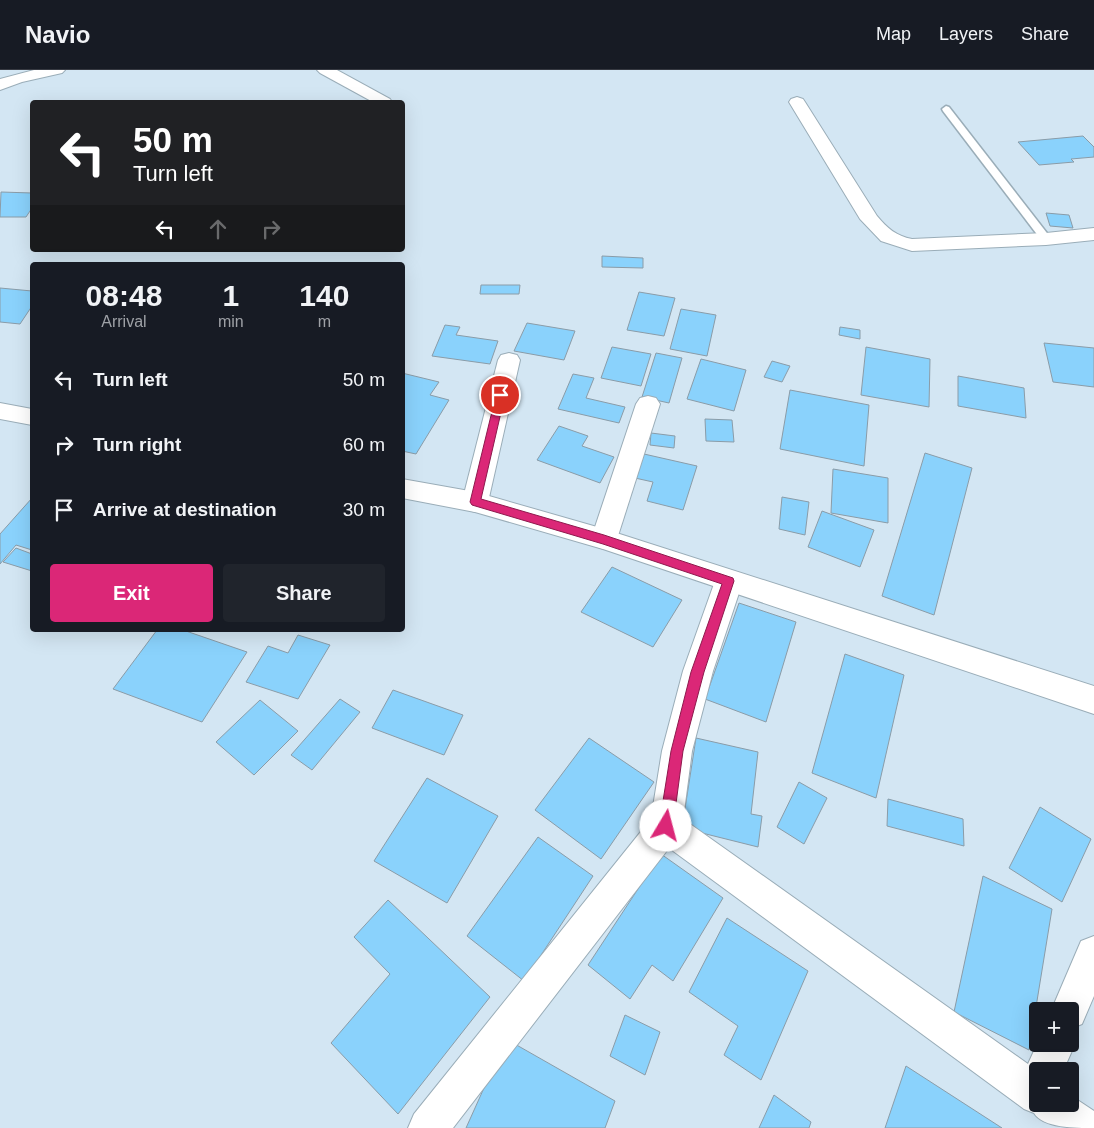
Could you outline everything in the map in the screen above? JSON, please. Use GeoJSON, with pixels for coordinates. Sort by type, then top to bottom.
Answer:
{"type":"FeatureCollection","features":[{"type":"Feature","properties":{"kind":"street"},"geometry":{"type":"LineString","coordinates":[[0,85],[18,78],[57,70]]}},
{"type":"Feature","properties":{"kind":"street"},"geometry":{"type":"LineString","coordinates":[[325,70],[380,100]]}},
{"type":"Feature","properties":{"kind":"street"},"geometry":{"type":"LineString","coordinates":[[798,102],[869,220],[883,236],[912,245],[1046,239],[1094,234]]}},
{"type":"Feature","properties":{"kind":"street"},"geometry":{"type":"LineString","coordinates":[[475,502],[509,360]]}},
{"type":"Feature","properties":{"kind":"street"},"geometry":{"type":"LineString","coordinates":[[604,540],[648,404]]}},
{"type":"Feature","properties":{"kind":"street"},"geometry":{"type":"LineString","coordinates":[[0,411],[30,417]]}},
{"type":"Feature","properties":{"kind":"street"},"geometry":{"type":"LineString","coordinates":[[405,489],[475,502],[604,540],[1094,700]]}},
{"type":"Feature","properties":{"kind":"street"},"geometry":{"type":"LineString","coordinates":[[428,1128],[666,826],[679,742],[698,672],[729,581]]}},
{"type":"Feature","properties":{"kind":"street"},"geometry":{"type":"LineString","coordinates":[[666,826],[1029,1082]]}},
{"type":"Feature","properties":{"kind":"street"},"geometry":{"type":"LineString","coordinates":[[1074,1002],[1094,954]]}},
{"type":"Feature","properties":{"kind":"street"},"geometry":{"type":"LineString","coordinates":[[1066,1112],[1084,1128]]}},
{"type":"Feature","properties":{"kind":"lane"},"geometry":{"type":"LineString","coordinates":[[946,109],[1046,239]]}},
{"type":"Feature","properties":{"kind":"building"},"geometry":{"type":"Polygon","coordinates":[[[1083,136],[1094,147],[1094,157],[1071,159],[1074,162],[1039,165],[1018,142],[1083,136]]]}},
{"type":"Feature","properties":{"kind":"building"},"geometry":{"type":"Polygon","coordinates":[[[1,192],[30,193],[30,211],[26,217],[0,217],[1,192]]]}},
{"type":"Feature","properties":{"kind":"building"},"geometry":{"type":"Polygon","coordinates":[[[1046,213],[1069,215],[1073,228],[1050,226],[1046,213]]]}},
{"type":"Feature","properties":{"kind":"building"},"geometry":{"type":"Polygon","coordinates":[[[602,256],[643,258],[643,268],[602,267],[602,256]]]}},
{"type":"Feature","properties":{"kind":"building"},"geometry":{"type":"Polygon","coordinates":[[[481,285],[520,285],[519,294],[480,294],[481,285]]]}},
{"type":"Feature","properties":{"kind":"building"},"geometry":{"type":"Polygon","coordinates":[[[0,288],[30,291],[30,309],[20,324],[0,322],[0,288]]]}},
{"type":"Feature","properties":{"kind":"building"},"geometry":{"type":"Polygon","coordinates":[[[639,292],[675,298],[664,336],[627,330],[639,292]]]}},
{"type":"Feature","properties":{"kind":"building"},"geometry":{"type":"Polygon","coordinates":[[[681,309],[716,315],[707,356],[670,349],[681,309]]]}},
{"type":"Feature","properties":{"kind":"building"},"geometry":{"type":"Polygon","coordinates":[[[527,323],[575,331],[564,360],[514,351],[527,323]]]}},
{"type":"Feature","properties":{"kind":"building"},"geometry":{"type":"Polygon","coordinates":[[[445,325],[460,327],[456,335],[498,341],[490,364],[432,356],[445,325]]]}},
{"type":"Feature","properties":{"kind":"building"},"geometry":{"type":"Polygon","coordinates":[[[840,327],[860,330],[860,339],[839,335],[840,327]]]}},
{"type":"Feature","properties":{"kind":"building"},"geometry":{"type":"Polygon","coordinates":[[[1044,343],[1094,348],[1094,387],[1053,382],[1044,343]]]}},
{"type":"Feature","properties":{"kind":"building"},"geometry":{"type":"Polygon","coordinates":[[[612,347],[651,354],[641,386],[601,378],[612,347]]]}},
{"type":"Feature","properties":{"kind":"building"},"geometry":{"type":"Polygon","coordinates":[[[866,347],[930,359],[929,407],[861,395],[866,347]]]}},
{"type":"Feature","properties":{"kind":"building"},"geometry":{"type":"Polygon","coordinates":[[[656,353],[682,358],[669,403],[642,397],[656,353]]]}},
{"type":"Feature","properties":{"kind":"building"},"geometry":{"type":"Polygon","coordinates":[[[701,359],[746,370],[734,411],[687,399],[701,359]]]}},
{"type":"Feature","properties":{"kind":"building"},"geometry":{"type":"Polygon","coordinates":[[[772,361],[790,366],[782,382],[764,377],[772,361]]]}},
{"type":"Feature","properties":{"kind":"building"},"geometry":{"type":"Polygon","coordinates":[[[405,374],[439,382],[430,395],[449,400],[416,454],[405,452],[405,374]]]}},
{"type":"Feature","properties":{"kind":"building"},"geometry":{"type":"Polygon","coordinates":[[[573,374],[594,378],[586,398],[625,407],[619,423],[558,409],[573,374]]]}},
{"type":"Feature","properties":{"kind":"building"},"geometry":{"type":"Polygon","coordinates":[[[958,376],[1024,388],[1026,418],[958,406],[958,376]]]}},
{"type":"Feature","properties":{"kind":"building"},"geometry":{"type":"Polygon","coordinates":[[[790,390],[869,405],[864,466],[780,449],[790,390]]]}},
{"type":"Feature","properties":{"kind":"building"},"geometry":{"type":"Polygon","coordinates":[[[705,419],[732,420],[734,442],[706,441],[705,419]]]}},
{"type":"Feature","properties":{"kind":"building"},"geometry":{"type":"Polygon","coordinates":[[[559,426],[588,436],[582,446],[614,457],[600,483],[537,460],[559,426]]]}},
{"type":"Feature","properties":{"kind":"building"},"geometry":{"type":"Polygon","coordinates":[[[651,433],[675,436],[674,448],[650,445],[651,433]]]}},
{"type":"Feature","properties":{"kind":"building"},"geometry":{"type":"Polygon","coordinates":[[[925,453],[972,468],[934,615],[882,596],[925,453]]]}},
{"type":"Feature","properties":{"kind":"building"},"geometry":{"type":"Polygon","coordinates":[[[644,454],[697,466],[683,510],[647,501],[653,482],[635,478],[644,454]]]}},
{"type":"Feature","properties":{"kind":"building"},"geometry":{"type":"Polygon","coordinates":[[[833,469],[888,478],[888,523],[831,513],[833,469]]]}},
{"type":"Feature","properties":{"kind":"building"},"geometry":{"type":"Polygon","coordinates":[[[782,497],[809,502],[805,535],[779,529],[782,497]]]}},
{"type":"Feature","properties":{"kind":"building"},"geometry":{"type":"Polygon","coordinates":[[[30,500],[30,549],[16,545],[0,564],[0,534],[30,500]]]}},
{"type":"Feature","properties":{"kind":"building"},"geometry":{"type":"Polygon","coordinates":[[[822,511],[874,530],[860,567],[808,547],[822,511]]]}},
{"type":"Feature","properties":{"kind":"building"},"geometry":{"type":"Polygon","coordinates":[[[16,548],[30,553],[30,570],[3,562],[16,548]]]}},
{"type":"Feature","properties":{"kind":"building"},"geometry":{"type":"Polygon","coordinates":[[[612,567],[682,600],[653,647],[581,612],[612,567]]]}},
{"type":"Feature","properties":{"kind":"building"},"geometry":{"type":"Polygon","coordinates":[[[739,603],[796,622],[766,722],[705,699],[739,603]]]}},
{"type":"Feature","properties":{"kind":"building"},"geometry":{"type":"Polygon","coordinates":[[[156,632],[189,632],[247,652],[202,722],[113,689],[156,632]]]}},
{"type":"Feature","properties":{"kind":"building"},"geometry":{"type":"Polygon","coordinates":[[[298,635],[330,645],[298,699],[246,682],[268,646],[288,653],[298,635]]]}},
{"type":"Feature","properties":{"kind":"building"},"geometry":{"type":"Polygon","coordinates":[[[845,654],[904,675],[876,798],[812,773],[845,654]]]}},
{"type":"Feature","properties":{"kind":"building"},"geometry":{"type":"Polygon","coordinates":[[[393,690],[463,715],[444,755],[372,728],[393,690]]]}},
{"type":"Feature","properties":{"kind":"building"},"geometry":{"type":"Polygon","coordinates":[[[340,699],[360,712],[312,770],[291,755],[340,699]]]}},
{"type":"Feature","properties":{"kind":"building"},"geometry":{"type":"Polygon","coordinates":[[[260,700],[298,731],[254,775],[216,742],[260,700]]]}},
{"type":"Feature","properties":{"kind":"building"},"geometry":{"type":"Polygon","coordinates":[[[589,738],[654,782],[601,859],[535,810],[589,738]]]}},
{"type":"Feature","properties":{"kind":"building"},"geometry":{"type":"Polygon","coordinates":[[[696,738],[758,752],[751,814],[762,816],[758,847],[682,828],[696,738]]]}},
{"type":"Feature","properties":{"kind":"building"},"geometry":{"type":"Polygon","coordinates":[[[427,778],[498,816],[447,903],[374,861],[427,778]]]}},
{"type":"Feature","properties":{"kind":"building"},"geometry":{"type":"Polygon","coordinates":[[[799,782],[827,798],[804,844],[777,827],[799,782]]]}},
{"type":"Feature","properties":{"kind":"building"},"geometry":{"type":"Polygon","coordinates":[[[888,799],[963,819],[964,846],[887,826],[888,799]]]}},
{"type":"Feature","properties":{"kind":"building"},"geometry":{"type":"Polygon","coordinates":[[[1040,807],[1091,839],[1062,902],[1009,868],[1040,807]]]}},
{"type":"Feature","properties":{"kind":"building"},"geometry":{"type":"Polygon","coordinates":[[[538,837],[593,876],[524,981],[467,936],[538,837]]]}},
{"type":"Feature","properties":{"kind":"building"},"geometry":{"type":"Polygon","coordinates":[[[661,854],[723,898],[673,981],[652,965],[630,999],[588,965],[661,854]]]}},
{"type":"Feature","properties":{"kind":"building"},"geometry":{"type":"Polygon","coordinates":[[[983,876],[1052,909],[1037,1002],[1029,1002],[1029,1050],[954,1012],[983,876]]]}},
{"type":"Feature","properties":{"kind":"building"},"geometry":{"type":"Polygon","coordinates":[[[388,900],[490,997],[398,1114],[331,1043],[390,974],[354,937],[388,900]]]}},
{"type":"Feature","properties":{"kind":"building"},"geometry":{"type":"Polygon","coordinates":[[[727,918],[808,971],[761,1080],[724,1055],[738,1026],[689,992],[727,918]]]}},
{"type":"Feature","properties":{"kind":"building"},"geometry":{"type":"Polygon","coordinates":[[[625,1015],[660,1032],[645,1075],[610,1056],[625,1015]]]}},
{"type":"Feature","properties":{"kind":"building"},"geometry":{"type":"Polygon","coordinates":[[[506,1039],[615,1101],[605,1128],[466,1128],[506,1039]]]}},
{"type":"Feature","properties":{"kind":"building"},"geometry":{"type":"Polygon","coordinates":[[[906,1066],[1002,1128],[885,1128],[906,1066]]]}},
{"type":"Feature","properties":{"kind":"building"},"geometry":{"type":"Polygon","coordinates":[[[774,1095],[811,1122],[809,1128],[759,1128],[774,1095]]]}},
{"type":"Feature","properties":{"kind":"route"},"geometry":{"type":"LineString","coordinates":[[500,395],[475,502],[604,540],[729,581],[698,672],[677,751],[666,826]]}}]}
